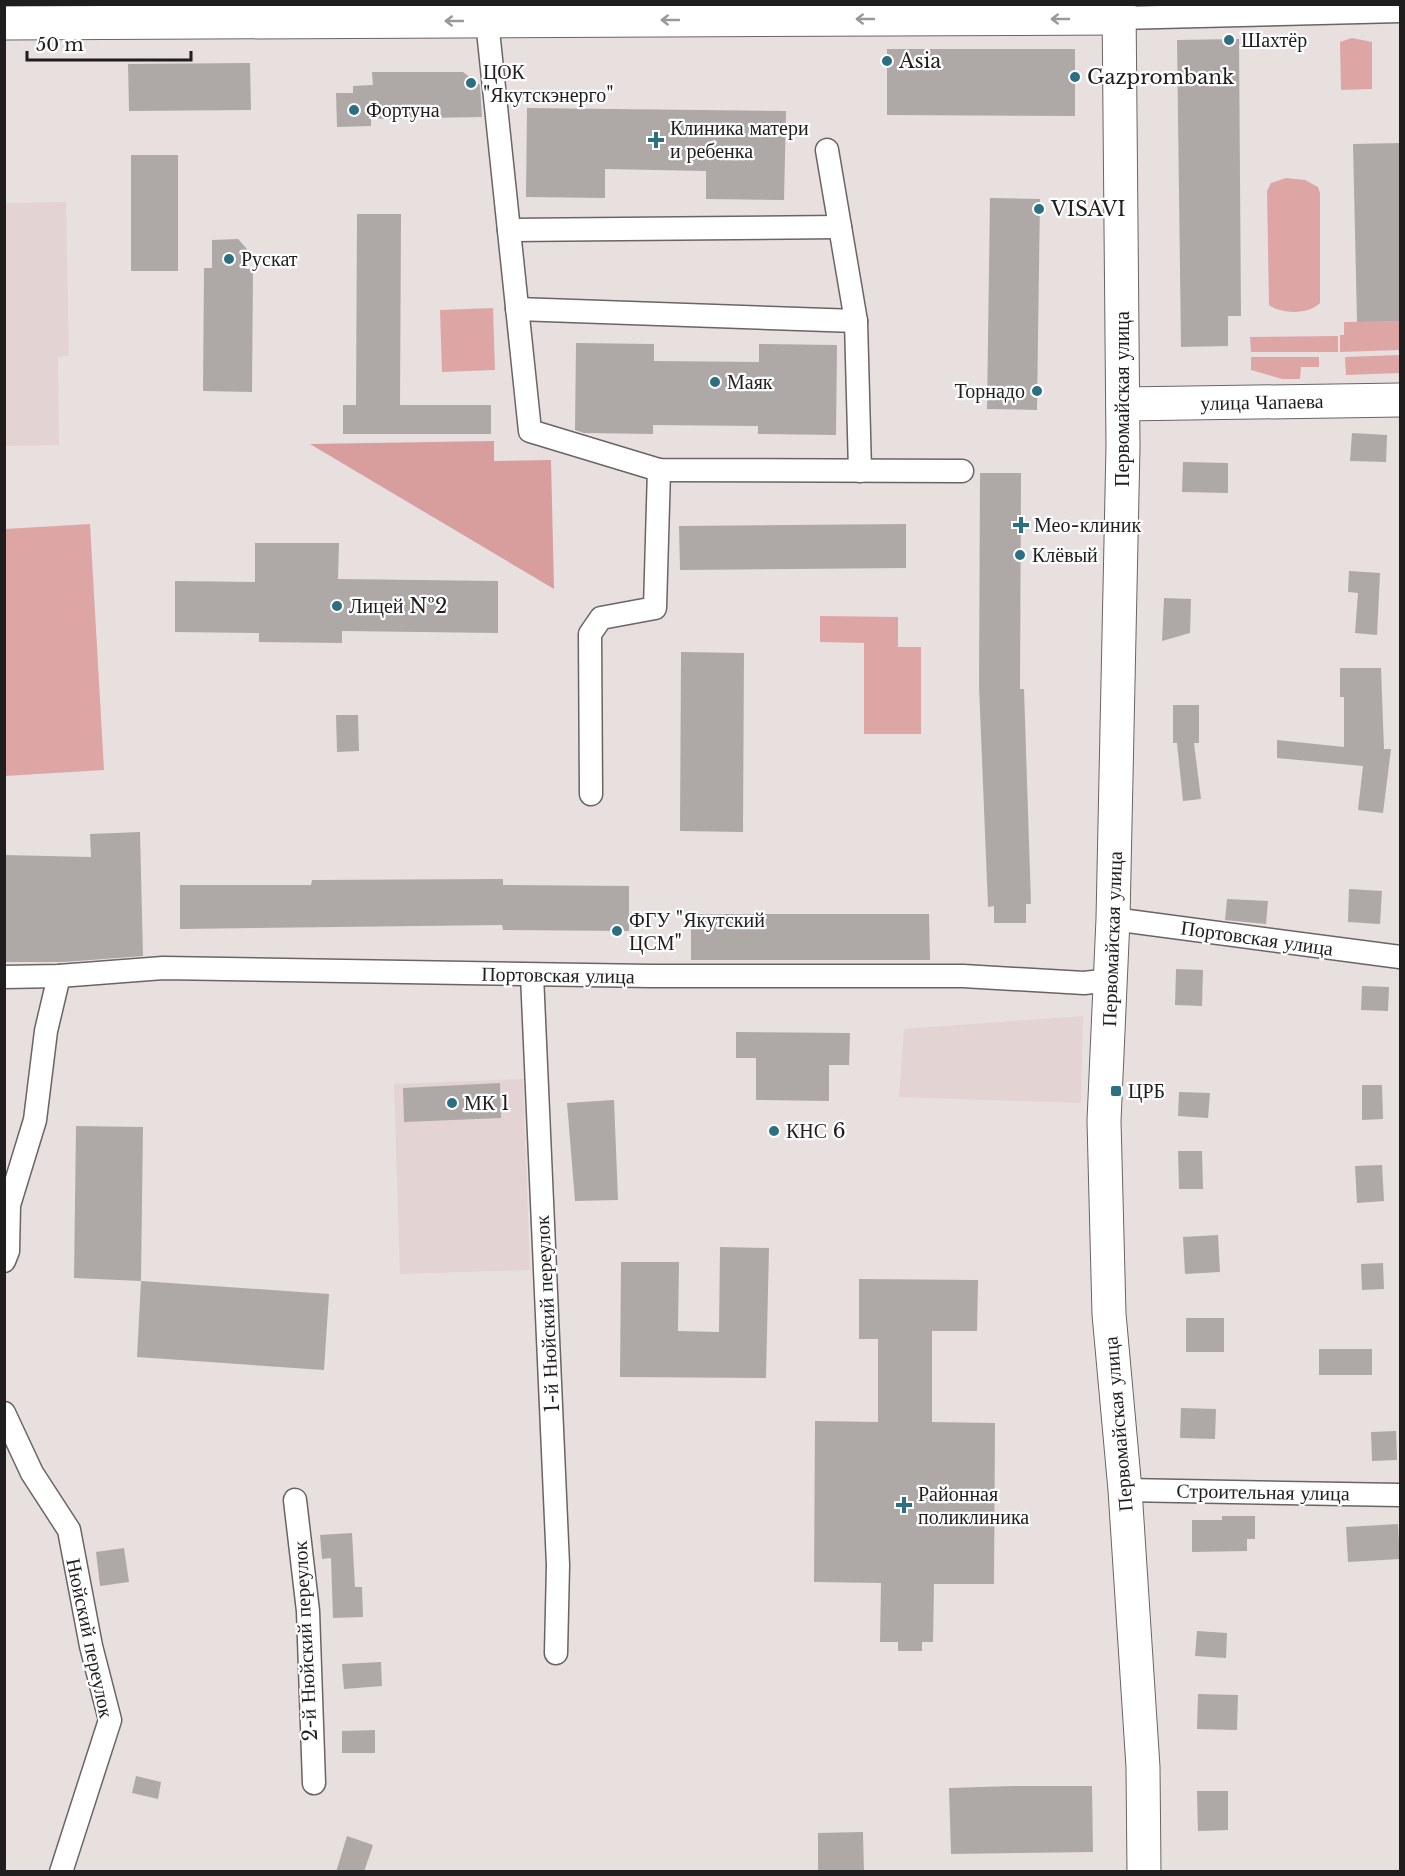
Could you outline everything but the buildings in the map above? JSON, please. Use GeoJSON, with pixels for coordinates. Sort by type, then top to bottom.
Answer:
{"type":"FeatureCollection","features":[{"type":"Feature","properties":{"kind":"main road"},"geometry":{"type":"LineString","coordinates":[[9,17],[297,13],[487,21],[1119,11]]}},
{"type":"Feature","properties":{"kind":"main road","name":"Первомайская улица"},"geometry":{"type":"LineString","coordinates":[[1119,11],[1124,404],[1113,919],[1104,1121],[1109,1314],[1125,1490],[1143,1767],[1140,1871]]}},
{"type":"Feature","properties":{"kind":"main road","name":"улица Чапаева"},"geometry":{"type":"LineString","coordinates":[[1124,404],[1401,400]]}},
{"type":"Feature","properties":{"kind":"street"},"geometry":{"type":"LineString","coordinates":[[1119,11],[1401,11]]}},
{"type":"Feature","properties":{"kind":"street"},"geometry":{"type":"LineString","coordinates":[[487,21],[530,432],[659,470],[962,471]]}},
{"type":"Feature","properties":{"kind":"street"},"geometry":{"type":"LineString","coordinates":[[827,150],[856,321],[860,471]]}},
{"type":"Feature","properties":{"kind":"street"},"geometry":{"type":"LineString","coordinates":[[509,230],[840,227]]}},
{"type":"Feature","properties":{"kind":"street"},"geometry":{"type":"LineString","coordinates":[[517,309],[856,321]]}},
{"type":"Feature","properties":{"kind":"street"},"geometry":{"type":"LineString","coordinates":[[591,794],[590,634],[601,618],[655,608],[659,470]]}},
{"type":"Feature","properties":{"kind":"street","name":"Портовская улица"},"geometry":{"type":"LineString","coordinates":[[1113,919],[1401,957]]}},
{"type":"Feature","properties":{"kind":"street","name":"Портовская улица"},"geometry":{"type":"LineString","coordinates":[[4,977],[59,976],[163,968],[532,975],[963,976],[1084,982],[1111,980]]}},
{"type":"Feature","properties":{"kind":"street","name":"1-й Нюйский переулок"},"geometry":{"type":"LineString","coordinates":[[532,975],[558,1564],[556,1653]]}},
{"type":"Feature","properties":{"kind":"street"},"geometry":{"type":"LineString","coordinates":[[4,1261],[8,1251],[7,1207],[35,1120],[46,1031],[59,976]]}},
{"type":"Feature","properties":{"kind":"street","name":"Нюйский переулок"},"geometry":{"type":"LineString","coordinates":[[4,1413],[32,1473],[69,1530],[92,1646],[110,1720],[61,1872]]}},
{"type":"Feature","properties":{"kind":"street","name":"Строительная улица"},"geometry":{"type":"LineString","coordinates":[[1125,1490],[1401,1495]]}},
{"type":"Feature","properties":{"kind":"street","name":"2-й Нюйский переулок"},"geometry":{"type":"LineString","coordinates":[[295,1500],[308,1611],[314,1783]]}},
{"type":"Feature","properties":{"kind":"shaded area"},"geometry":{"type":"Polygon","coordinates":[[[1352,38],[1372,42],[1372,89],[1341,90],[1340,42],[1352,38]]]}},
{"type":"Feature","properties":{"kind":"shaded area"},"geometry":{"type":"Polygon","coordinates":[[[1286,178],[1305,180],[1318,187],[1320,193],[1320,303],[1309,310],[1295,312],[1269,305],[1267,191],[1271,183],[1286,178]]]}},
{"type":"Feature","properties":{"kind":"shaded area"},"geometry":{"type":"Polygon","coordinates":[[[66,202],[69,356],[58,357],[59,445],[5,446],[5,203],[66,202]]]}},
{"type":"Feature","properties":{"kind":"shaded area"},"geometry":{"type":"Polygon","coordinates":[[[493,308],[495,370],[442,372],[440,310],[493,308]]]}},
{"type":"Feature","properties":{"kind":"shaded area"},"geometry":{"type":"Polygon","coordinates":[[[1400,321],[1400,350],[1340,352],[1340,335],[1344,335],[1344,322],[1400,321]]]}},
{"type":"Feature","properties":{"kind":"shaded area"},"geometry":{"type":"Polygon","coordinates":[[[1338,336],[1338,352],[1251,352],[1250,337],[1338,336]]]}},
{"type":"Feature","properties":{"kind":"shaded area"},"geometry":{"type":"Polygon","coordinates":[[[1400,355],[1400,373],[1346,375],[1345,357],[1400,355]]]}},
{"type":"Feature","properties":{"kind":"shaded area"},"geometry":{"type":"Polygon","coordinates":[[[1251,357],[1319,357],[1319,367],[1301,367],[1300,379],[1282,379],[1251,370],[1251,357]]]}},
{"type":"Feature","properties":{"kind":"shaded area"},"geometry":{"type":"Polygon","coordinates":[[[494,441],[494,461],[551,460],[554,589],[310,444],[494,441]]]}},
{"type":"Feature","properties":{"kind":"shaded area"},"geometry":{"type":"Polygon","coordinates":[[[90,524],[104,770],[5,776],[5,529],[90,524]]]}},
{"type":"Feature","properties":{"kind":"shaded area"},"geometry":{"type":"Polygon","coordinates":[[[820,616],[898,617],[898,647],[921,647],[921,734],[864,734],[864,643],[820,642],[820,616]]]}},
{"type":"Feature","properties":{"kind":"shaded area"},"geometry":{"type":"Polygon","coordinates":[[[1083,1016],[1081,1103],[899,1097],[904,1029],[1083,1016]]]}},
{"type":"Feature","properties":{"kind":"shaded area"},"geometry":{"type":"Polygon","coordinates":[[[523,1079],[530,1270],[400,1274],[394,1084],[523,1079]]]}},
{"type":"Feature","properties":{"kind":"place","name":"Шахтёр"},"geometry":{"type":"Point","coordinates":[1229,40]}},
{"type":"Feature","properties":{"kind":"place","name":"Asia"},"geometry":{"type":"Point","coordinates":[887,61]}},
{"type":"Feature","properties":{"kind":"place","name":"Gazprombank"},"geometry":{"type":"Point","coordinates":[1075,77]}},
{"type":"Feature","properties":{"kind":"place","name":"ЦОК \"Якутскэнерго\""},"geometry":{"type":"Point","coordinates":[471,83]}},
{"type":"Feature","properties":{"kind":"place","name":"Фортуна"},"geometry":{"type":"Point","coordinates":[354,110]}},
{"type":"Feature","properties":{"kind":"place","name":"Клиника матери и ребенка"},"geometry":{"type":"Point","coordinates":[656,140]}},
{"type":"Feature","properties":{"kind":"place","name":"VISAVI"},"geometry":{"type":"Point","coordinates":[1039,209]}},
{"type":"Feature","properties":{"kind":"place","name":"Рускат"},"geometry":{"type":"Point","coordinates":[229,259]}},
{"type":"Feature","properties":{"kind":"place","name":"Маяк"},"geometry":{"type":"Point","coordinates":[715,382]}},
{"type":"Feature","properties":{"kind":"place","name":"Торнадо"},"geometry":{"type":"Point","coordinates":[1037,391]}},
{"type":"Feature","properties":{"kind":"place","name":"Мео-клиник"},"geometry":{"type":"Point","coordinates":[1021,525]}},
{"type":"Feature","properties":{"kind":"place","name":"Клёвый"},"geometry":{"type":"Point","coordinates":[1020,555]}},
{"type":"Feature","properties":{"kind":"place","name":"Лицей №2"},"geometry":{"type":"Point","coordinates":[337,606]}},
{"type":"Feature","properties":{"kind":"place","name":"ФГУ \"Якутский ЦСМ\""},"geometry":{"type":"Point","coordinates":[617,931]}},
{"type":"Feature","properties":{"kind":"place","name":"ЦРБ"},"geometry":{"type":"Point","coordinates":[1116,1091]}},
{"type":"Feature","properties":{"kind":"place","name":"МК 1"},"geometry":{"type":"Point","coordinates":[452,1103]}},
{"type":"Feature","properties":{"kind":"place","name":"КНС 6"},"geometry":{"type":"Point","coordinates":[774,1131]}},
{"type":"Feature","properties":{"kind":"place","name":"Районная поликлиника"},"geometry":{"type":"Point","coordinates":[904,1505]}}]}
